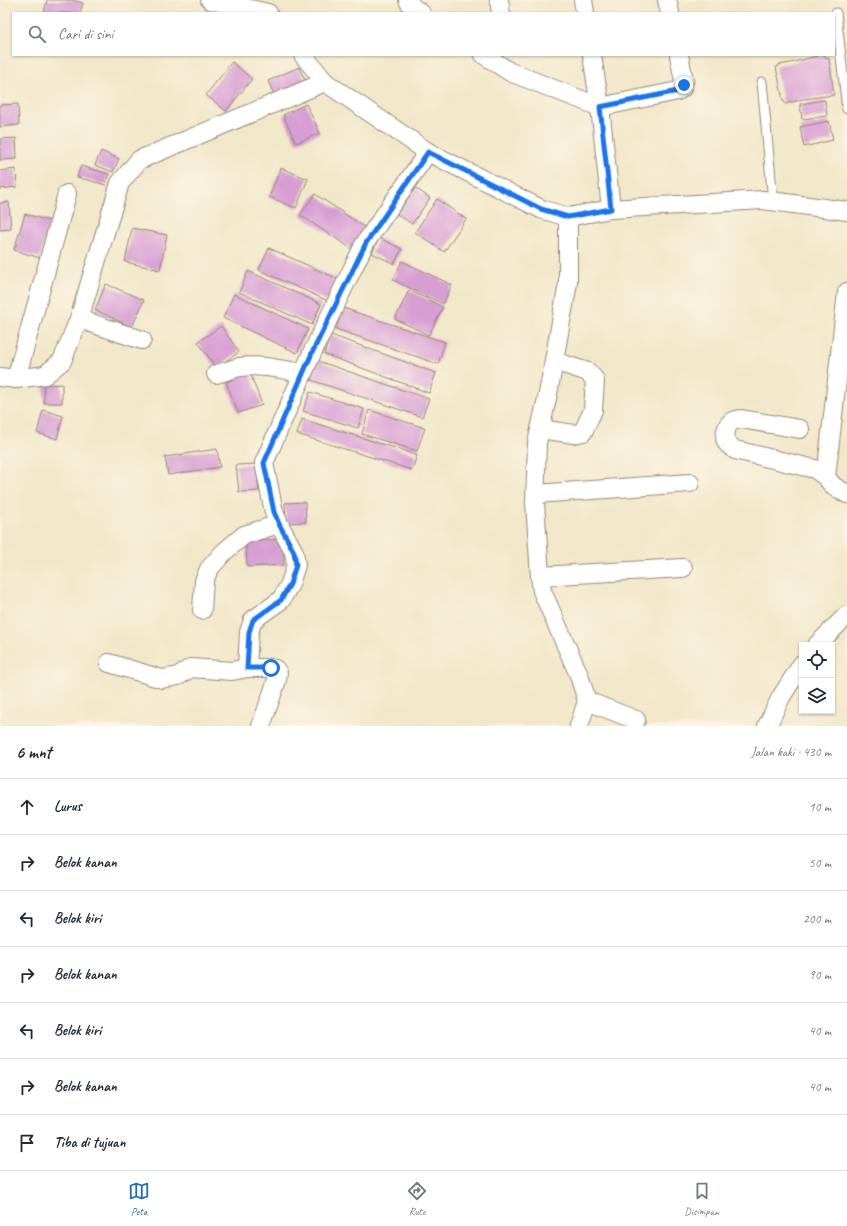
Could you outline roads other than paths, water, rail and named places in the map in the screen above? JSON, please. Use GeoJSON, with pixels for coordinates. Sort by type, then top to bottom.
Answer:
{"type":"FeatureCollection","features":[{"type":"Feature","properties":{"kind":"street"},"geometry":{"type":"LineString","coordinates":[[210,0],[264,12]]}},
{"type":"Feature","properties":{"kind":"street"},"geometry":{"type":"LineString","coordinates":[[259,0],[268,12]]}},
{"type":"Feature","properties":{"kind":"street"},"geometry":{"type":"LineString","coordinates":[[408,0],[412,7],[420,12]]}},
{"type":"Feature","properties":{"kind":"street"},"geometry":{"type":"LineString","coordinates":[[498,0],[501,12]]}},
{"type":"Feature","properties":{"kind":"street"},"geometry":{"type":"LineString","coordinates":[[583,0],[585,12]]}},
{"type":"Feature","properties":{"kind":"street"},"geometry":{"type":"LineString","coordinates":[[667,0],[670,12]]}},
{"type":"Feature","properties":{"kind":"street"},"geometry":{"type":"LineString","coordinates":[[304,56],[325,82],[428,152],[541,209],[568,217],[611,209],[763,200],[847,211]]}},
{"type":"Feature","properties":{"kind":"street"},"geometry":{"type":"LineString","coordinates":[[487,56],[509,64],[600,107],[678,91],[682,88],[684,81],[679,56]]}},
{"type":"Feature","properties":{"kind":"street"},"geometry":{"type":"LineString","coordinates":[[592,56],[600,107],[611,209]]}},
{"type":"Feature","properties":{"kind":"street"},"geometry":{"type":"LineString","coordinates":[[67,194],[8,378],[45,375],[62,361],[79,319],[120,183],[139,160],[325,82]]}},
{"type":"Feature","properties":{"kind":"street"},"geometry":{"type":"LineString","coordinates":[[247,668],[249,632],[253,620],[281,600],[290,584],[296,565],[294,552],[274,512],[264,463],[303,373],[366,243],[428,152]]}},
{"type":"Feature","properties":{"kind":"street"},"geometry":{"type":"LineString","coordinates":[[568,217],[568,283],[537,443],[535,503],[542,591],[579,675],[587,701],[579,726]]}},
{"type":"Feature","properties":{"kind":"street"},"geometry":{"type":"LineString","coordinates":[[826,477],[847,292]]}},
{"type":"Feature","properties":{"kind":"street"},"geometry":{"type":"LineString","coordinates":[[79,319],[142,340]]}},
{"type":"Feature","properties":{"kind":"street"},"geometry":{"type":"LineString","coordinates":[[540,429],[574,434],[583,432],[593,410],[595,380],[588,372],[554,361]]}},
{"type":"Feature","properties":{"kind":"street"},"geometry":{"type":"LineString","coordinates":[[216,374],[239,367],[256,366],[303,373]]}},
{"type":"Feature","properties":{"kind":"street"},"geometry":{"type":"LineString","coordinates":[[800,429],[741,419],[729,423],[725,437],[728,444],[735,450],[814,469],[826,477],[833,486],[847,494]]}},
{"type":"Feature","properties":{"kind":"street"},"geometry":{"type":"LineString","coordinates":[[536,494],[690,483]]}},
{"type":"Feature","properties":{"kind":"street"},"geometry":{"type":"LineString","coordinates":[[202,610],[204,581],[209,569],[214,563],[224,552],[244,535],[279,524]]}},
{"type":"Feature","properties":{"kind":"street"},"geometry":{"type":"LineString","coordinates":[[540,576],[683,568]]}},
{"type":"Feature","properties":{"kind":"street"},"geometry":{"type":"LineString","coordinates":[[820,642],[847,615]]}},
{"type":"Feature","properties":{"kind":"street"},"geometry":{"type":"LineString","coordinates":[[109,663],[162,679],[178,676],[191,668],[232,671],[247,668],[275,669],[278,673],[277,680],[261,726]]}},
{"type":"Feature","properties":{"kind":"street"},"geometry":{"type":"LineString","coordinates":[[767,726],[781,697],[799,669]]}},
{"type":"Feature","properties":{"kind":"street"},"geometry":{"type":"LineString","coordinates":[[587,701],[636,720]]}},
{"type":"Feature","properties":{"kind":"lane"},"geometry":{"type":"LineString","coordinates":[[836,13],[847,109]]}},
{"type":"Feature","properties":{"kind":"lane"},"geometry":{"type":"LineString","coordinates":[[762,82],[773,201]]}}]}
